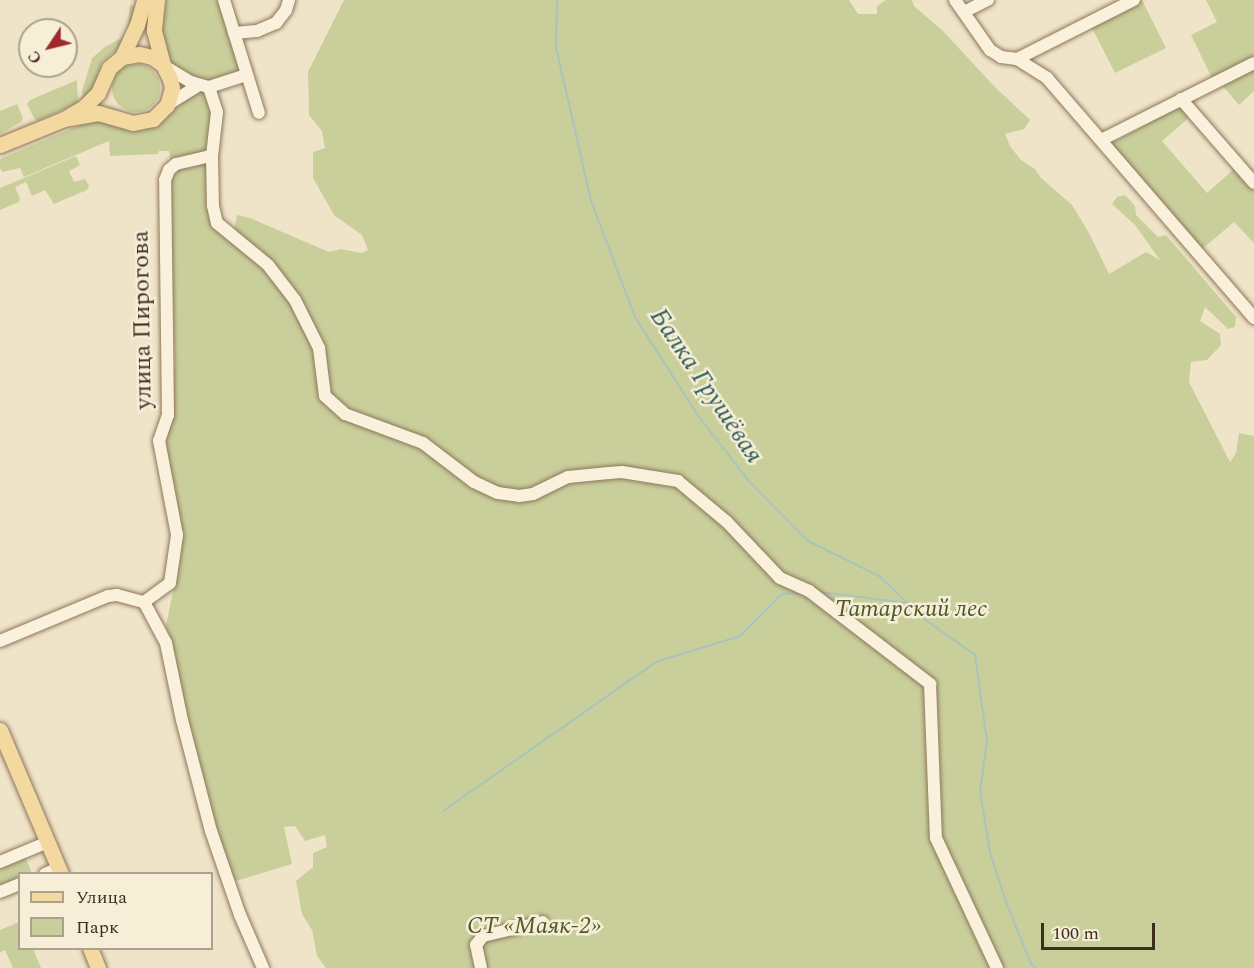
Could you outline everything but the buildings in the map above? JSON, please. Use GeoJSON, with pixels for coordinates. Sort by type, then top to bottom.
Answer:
{"type":"FeatureCollection","features":[{"type":"Feature","properties":{"kind":"main road"},"geometry":{"type":"LineString","coordinates":[[64,119],[93,99],[109,68],[122,57],[137,25],[144,0]]}},
{"type":"Feature","properties":{"kind":"main road"},"geometry":{"type":"LineString","coordinates":[[0,145],[64,119],[98,113],[143,123],[161,114],[167,105],[172,88],[154,31],[157,0]]}},
{"type":"Feature","properties":{"kind":"main road"},"geometry":{"type":"LineString","coordinates":[[122,57],[134,54],[146,55],[163,65]]}},
{"type":"Feature","properties":{"kind":"main road"},"geometry":{"type":"LineString","coordinates":[[102,85],[107,106],[123,120]]}},
{"type":"Feature","properties":{"kind":"main road"},"geometry":{"type":"LineString","coordinates":[[0,730],[48,842],[55,872]]}},
{"type":"Feature","properties":{"kind":"main road"},"geometry":{"type":"LineString","coordinates":[[91,950],[98,967]]}},
{"type":"Feature","properties":{"kind":"street"},"geometry":{"type":"LineString","coordinates":[[224,0],[259,113]]}},
{"type":"Feature","properties":{"kind":"street"},"geometry":{"type":"LineString","coordinates":[[234,33],[257,31],[276,23],[286,10],[289,0]]}},
{"type":"Feature","properties":{"kind":"street"},"geometry":{"type":"LineString","coordinates":[[955,0],[990,50],[1001,57],[1017,59],[1047,78],[1254,318]]}},
{"type":"Feature","properties":{"kind":"street"},"geometry":{"type":"LineString","coordinates":[[964,12],[988,0]]}},
{"type":"Feature","properties":{"kind":"street"},"geometry":{"type":"LineString","coordinates":[[1017,59],[1134,0]]}},
{"type":"Feature","properties":{"kind":"street"},"geometry":{"type":"LineString","coordinates":[[1101,140],[1254,63]]}},
{"type":"Feature","properties":{"kind":"street"},"geometry":{"type":"LineString","coordinates":[[163,65],[204,86],[217,112],[212,196],[217,223],[268,265],[295,300],[319,348],[325,396],[345,414],[423,443],[474,482],[498,493],[519,496],[534,494],[568,477],[622,472],[678,481],[727,522],[780,578],[809,591],[930,684],[936,838],[997,968]]}},
{"type":"Feature","properties":{"kind":"street"},"geometry":{"type":"LineString","coordinates":[[167,105],[204,86],[246,75]]}},
{"type":"Feature","properties":{"kind":"street"},"geometry":{"type":"LineString","coordinates":[[1181,99],[1254,183]]}},
{"type":"Feature","properties":{"kind":"street","name":"улица Пирогова"},"geometry":{"type":"LineString","coordinates":[[144,602],[170,583],[177,535],[159,441],[168,416],[164,189],[170,170],[176,164],[213,156]]}},
{"type":"Feature","properties":{"kind":"street"},"geometry":{"type":"LineString","coordinates":[[0,641],[108,596],[117,595],[144,602],[166,643],[182,720],[211,831],[240,915],[263,968]]}},
{"type":"Feature","properties":{"kind":"street"},"geometry":{"type":"LineString","coordinates":[[0,862],[48,842]]}},
{"type":"Feature","properties":{"kind":"street"},"geometry":{"type":"LineString","coordinates":[[0,892],[18,885]]}},
{"type":"Feature","properties":{"kind":"street"},"geometry":{"type":"LineString","coordinates":[[481,968],[476,945],[483,936],[542,922]]}},
{"type":"Feature","properties":{"kind":"green space"},"geometry":{"type":"Polygon","coordinates":[[[166,0],[219,0],[240,65],[237,75],[214,82],[195,81],[172,65],[162,35],[166,0]]]}},
{"type":"Feature","properties":{"kind":"green space","name":"Татарский лес"},"geometry":{"type":"Polygon","coordinates":[[[344,0],[849,0],[858,14],[877,14],[877,6],[886,0],[912,0],[914,6],[943,31],[993,85],[1030,120],[1024,129],[1005,134],[1010,146],[1021,160],[1035,169],[1041,178],[1072,205],[1088,231],[1109,274],[1146,252],[1160,260],[1135,225],[1112,204],[1117,197],[1125,195],[1135,206],[1136,215],[1158,237],[1166,235],[1236,317],[1235,327],[1228,329],[1205,307],[1200,321],[1220,334],[1221,345],[1207,360],[1191,362],[1189,382],[1230,462],[1236,453],[1239,433],[1254,436],[1254,968],[326,968],[317,956],[312,930],[302,914],[296,881],[313,867],[313,853],[327,847],[325,835],[305,841],[295,826],[284,827],[292,864],[236,881],[230,874],[214,830],[166,626],[175,581],[165,453],[172,368],[175,367],[170,183],[179,169],[210,163],[208,211],[211,221],[233,239],[237,215],[250,218],[329,252],[341,249],[361,253],[368,250],[362,235],[334,215],[313,178],[313,152],[325,148],[322,131],[309,115],[308,72],[344,0]]]}},
{"type":"Feature","properties":{"kind":"green space"},"geometry":{"type":"Polygon","coordinates":[[[1142,0],[1166,48],[1115,73],[1091,26],[1142,0]]]}},
{"type":"Feature","properties":{"kind":"green space"},"geometry":{"type":"Polygon","coordinates":[[[1206,0],[1254,0],[1254,59],[1213,80],[1191,35],[1217,22],[1206,0]]]}},
{"type":"Feature","properties":{"kind":"green space"},"geometry":{"type":"Polygon","coordinates":[[[130,5],[139,7],[128,40],[102,62],[93,93],[84,101],[82,91],[92,58],[105,47],[127,35],[130,5]]]}},
{"type":"Feature","properties":{"kind":"green space"},"geometry":{"type":"Polygon","coordinates":[[[136,64],[153,71],[160,88],[153,105],[136,112],[119,105],[112,88],[119,71],[136,64]]]}},
{"type":"Feature","properties":{"kind":"green space"},"geometry":{"type":"Polygon","coordinates":[[[1254,67],[1254,91],[1239,105],[1221,84],[1254,67]]]}},
{"type":"Feature","properties":{"kind":"green space"},"geometry":{"type":"Polygon","coordinates":[[[77,80],[78,103],[38,121],[34,118],[27,104],[30,100],[77,80]]]}},
{"type":"Feature","properties":{"kind":"green space"},"geometry":{"type":"Polygon","coordinates":[[[203,90],[211,95],[213,149],[171,162],[169,151],[159,151],[158,154],[110,156],[109,141],[24,177],[20,168],[2,172],[0,168],[0,159],[90,121],[113,124],[132,131],[152,128],[167,117],[180,99],[203,90]]]}},
{"type":"Feature","properties":{"kind":"green space"},"geometry":{"type":"Polygon","coordinates":[[[17,104],[23,118],[21,122],[0,134],[0,111],[17,104]]]}},
{"type":"Feature","properties":{"kind":"green space"},"geometry":{"type":"Polygon","coordinates":[[[1179,106],[1191,116],[1162,141],[1207,193],[1236,167],[1254,187],[1254,243],[1234,222],[1201,250],[1111,144],[1179,106]]]}},
{"type":"Feature","properties":{"kind":"green space"},"geometry":{"type":"Polygon","coordinates":[[[76,156],[80,165],[69,171],[74,182],[85,179],[89,186],[87,190],[54,204],[45,190],[32,196],[26,182],[15,187],[20,198],[19,202],[0,210],[0,188],[76,156]]]}},
{"type":"Feature","properties":{"kind":"green space"},"geometry":{"type":"Polygon","coordinates":[[[25,857],[32,872],[18,872],[18,879],[0,887],[0,867],[25,857]]]}},
{"type":"Feature","properties":{"kind":"green space"},"geometry":{"type":"Polygon","coordinates":[[[18,922],[18,950],[33,950],[41,968],[13,968],[5,950],[0,952],[0,930],[18,922]]]}},
{"type":"Feature","properties":{"kind":"waterway","name":"Балка Грушёвая"},"geometry":{"type":"LineString","coordinates":[[557,0],[556,47],[591,201],[635,317],[699,417],[748,480],[808,541],[879,576],[927,621],[975,655],[987,742],[980,791],[990,852],[1005,899],[1031,964],[1036,968]]}},
{"type":"Feature","properties":{"kind":"waterway"},"geometry":{"type":"LineString","coordinates":[[819,592],[908,603]]}},
{"type":"Feature","properties":{"kind":"waterway"},"geometry":{"type":"LineString","coordinates":[[443,811],[656,662],[740,636],[782,594],[801,593]]}},
{"type":"Feature","properties":{"kind":"park label","name":"СТ «Маяк-2»"},"geometry":{"type":"Point","coordinates":[534,927]}}]}
